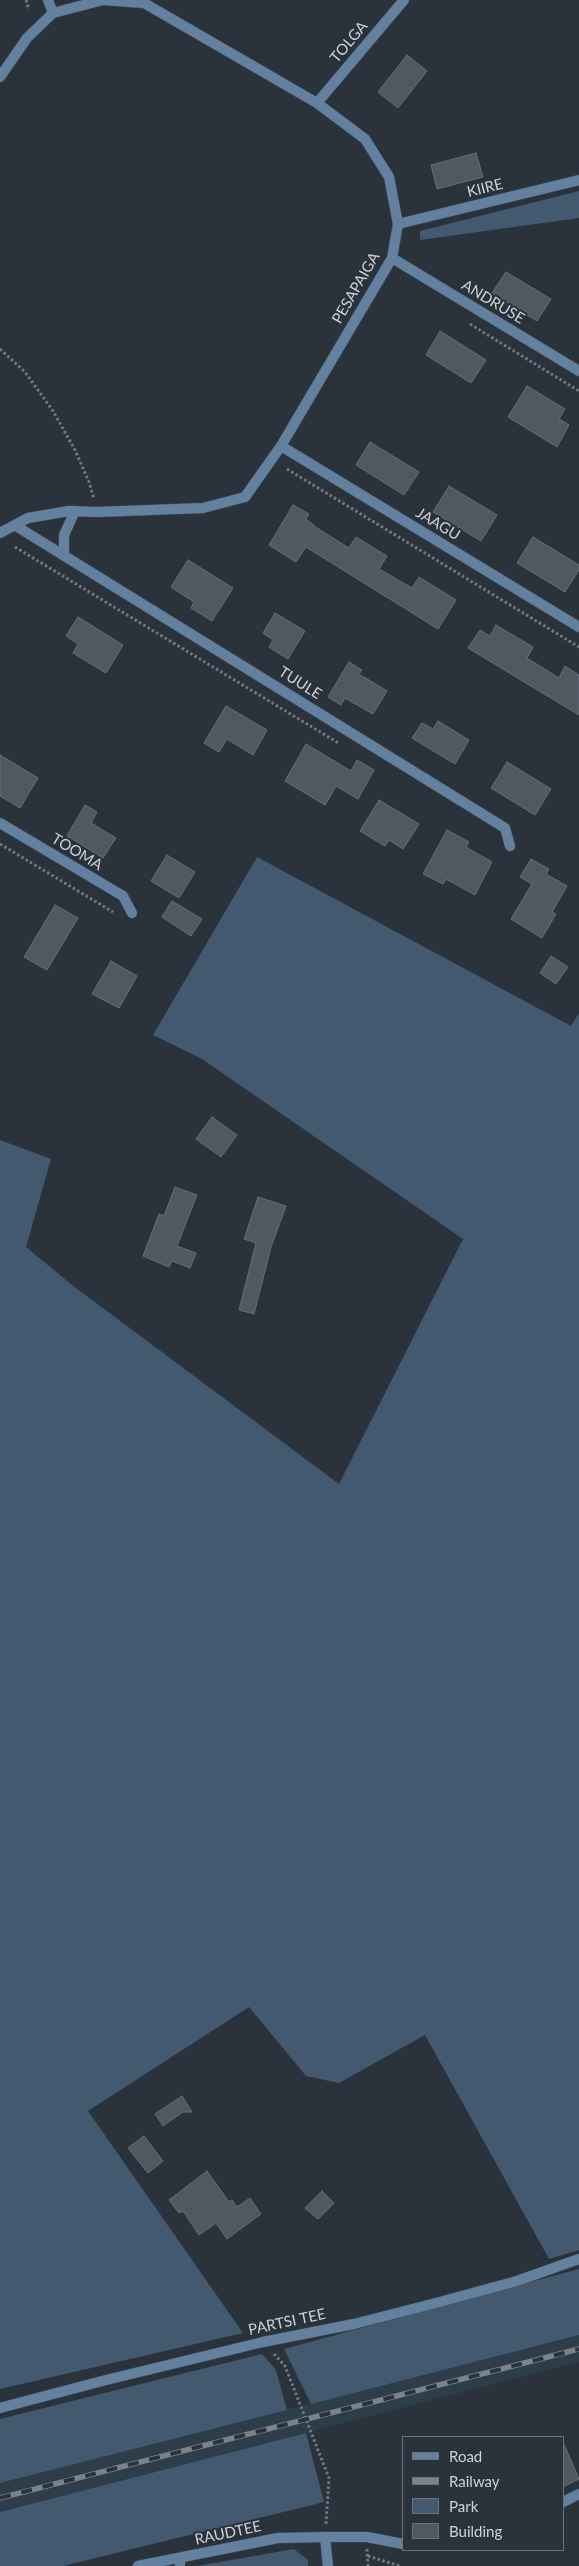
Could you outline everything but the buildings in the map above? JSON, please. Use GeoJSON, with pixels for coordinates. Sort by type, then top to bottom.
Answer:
{"type":"FeatureCollection","features":[{"type":"Feature","properties":{"kind":"street"},"geometry":{"type":"LineString","coordinates":[[48,0],[53,13]]}},
{"type":"Feature","properties":{"kind":"street","name":"PESAPAIGA"},"geometry":{"type":"LineString","coordinates":[[0,77],[27,38],[53,13],[104,0],[144,3],[317,103],[364,140],[389,177],[398,224],[392,258],[280,446],[245,497],[203,508],[97,512],[75,511],[28,518],[0,533]]}},
{"type":"Feature","properties":{"kind":"street","name":"TOLGA"},"geometry":{"type":"LineString","coordinates":[[317,103],[404,0]]}},
{"type":"Feature","properties":{"kind":"street","name":"KIIRE"},"geometry":{"type":"LineString","coordinates":[[398,224],[579,180]]}},
{"type":"Feature","properties":{"kind":"street","name":"ANDRUSE"},"geometry":{"type":"LineString","coordinates":[[392,258],[579,371]]}},
{"type":"Feature","properties":{"kind":"street","name":"JAAGU"},"geometry":{"type":"LineString","coordinates":[[280,446],[579,627]]}},
{"type":"Feature","properties":{"kind":"street"},"geometry":{"type":"LineString","coordinates":[[64,555],[64,535],[75,511]]}},
{"type":"Feature","properties":{"kind":"street","name":"TUULE"},"geometry":{"type":"LineString","coordinates":[[16,526],[505,828],[510,846]]}},
{"type":"Feature","properties":{"kind":"street","name":"TOOMA"},"geometry":{"type":"LineString","coordinates":[[0,823],[122,896],[132,913]]}},
{"type":"Feature","properties":{"kind":"street","name":"PARTSI TEE"},"geometry":{"type":"LineString","coordinates":[[0,2408],[263,2342],[354,2324],[436,2303],[517,2281],[579,2259]]}},
{"type":"Feature","properties":{"kind":"street"},"geometry":{"type":"LineString","coordinates":[[564,2502],[579,2494]]}},
{"type":"Feature","properties":{"kind":"street"},"geometry":{"type":"LineString","coordinates":[[325,2536],[328,2566]]}},
{"type":"Feature","properties":{"kind":"street","name":"RAUDTEE"},"geometry":{"type":"LineString","coordinates":[[138,2566],[180,2562],[278,2538],[367,2537],[402,2544]]}},
{"type":"Feature","properties":{"kind":"path"},"geometry":{"type":"LineString","coordinates":[[26,0],[29,10]]}},
{"type":"Feature","properties":{"kind":"path"},"geometry":{"type":"LineString","coordinates":[[465,320],[579,390]]}},
{"type":"Feature","properties":{"kind":"path"},"geometry":{"type":"LineString","coordinates":[[0,349],[25,372],[53,411],[90,482],[97,512]]}},
{"type":"Feature","properties":{"kind":"path"},"geometry":{"type":"LineString","coordinates":[[287,469],[579,647]]}},
{"type":"Feature","properties":{"kind":"path"},"geometry":{"type":"LineString","coordinates":[[15,547],[348,750]]}},
{"type":"Feature","properties":{"kind":"path"},"geometry":{"type":"LineString","coordinates":[[0,844],[113,912]]}},
{"type":"Feature","properties":{"kind":"path"},"geometry":{"type":"LineString","coordinates":[[263,2342],[285,2366],[329,2478],[325,2536]]}},
{"type":"Feature","properties":{"kind":"path"},"geometry":{"type":"LineString","coordinates":[[368,2556],[400,2566]]}},
{"type":"Feature","properties":{"kind":"shaded area"},"geometry":{"type":"Polygon","coordinates":[[[579,2335],[579,2362],[0,2512],[0,2483],[579,2335]]]}},
{"type":"Feature","properties":{"kind":"green space"},"geometry":{"type":"Polygon","coordinates":[[[579,191],[579,218],[420,240],[420,231],[579,191]]]}},
{"type":"Feature","properties":{"kind":"green space"},"geometry":{"type":"Polygon","coordinates":[[[257,857],[571,1026],[579,1013],[579,2250],[549,2259],[425,2035],[339,2083],[306,2076],[249,2007],[88,2111],[243,2333],[0,2389],[0,1140],[51,1159],[26,1247],[72,1285],[339,1484],[463,1239],[202,1059],[153,1035],[257,857]]]}},
{"type":"Feature","properties":{"kind":"green space"},"geometry":{"type":"Polygon","coordinates":[[[579,2269],[579,2335],[311,2404],[284,2349],[579,2269]]]}},
{"type":"Feature","properties":{"kind":"green space"},"geometry":{"type":"Polygon","coordinates":[[[262,2354],[276,2370],[287,2410],[0,2483],[0,2419],[262,2354]]]}},
{"type":"Feature","properties":{"kind":"green space"},"geometry":{"type":"Polygon","coordinates":[[[306,2433],[324,2502],[63,2566],[0,2566],[0,2512],[306,2433]]]}},
{"type":"Feature","properties":{"kind":"green space"},"geometry":{"type":"Polygon","coordinates":[[[294,2549],[308,2560],[308,2566],[197,2566],[294,2549]]]}},
{"type":"Feature","properties":{"kind":"railway"},"geometry":{"type":"LineString","coordinates":[[0,2498],[579,2349]]}}]}
